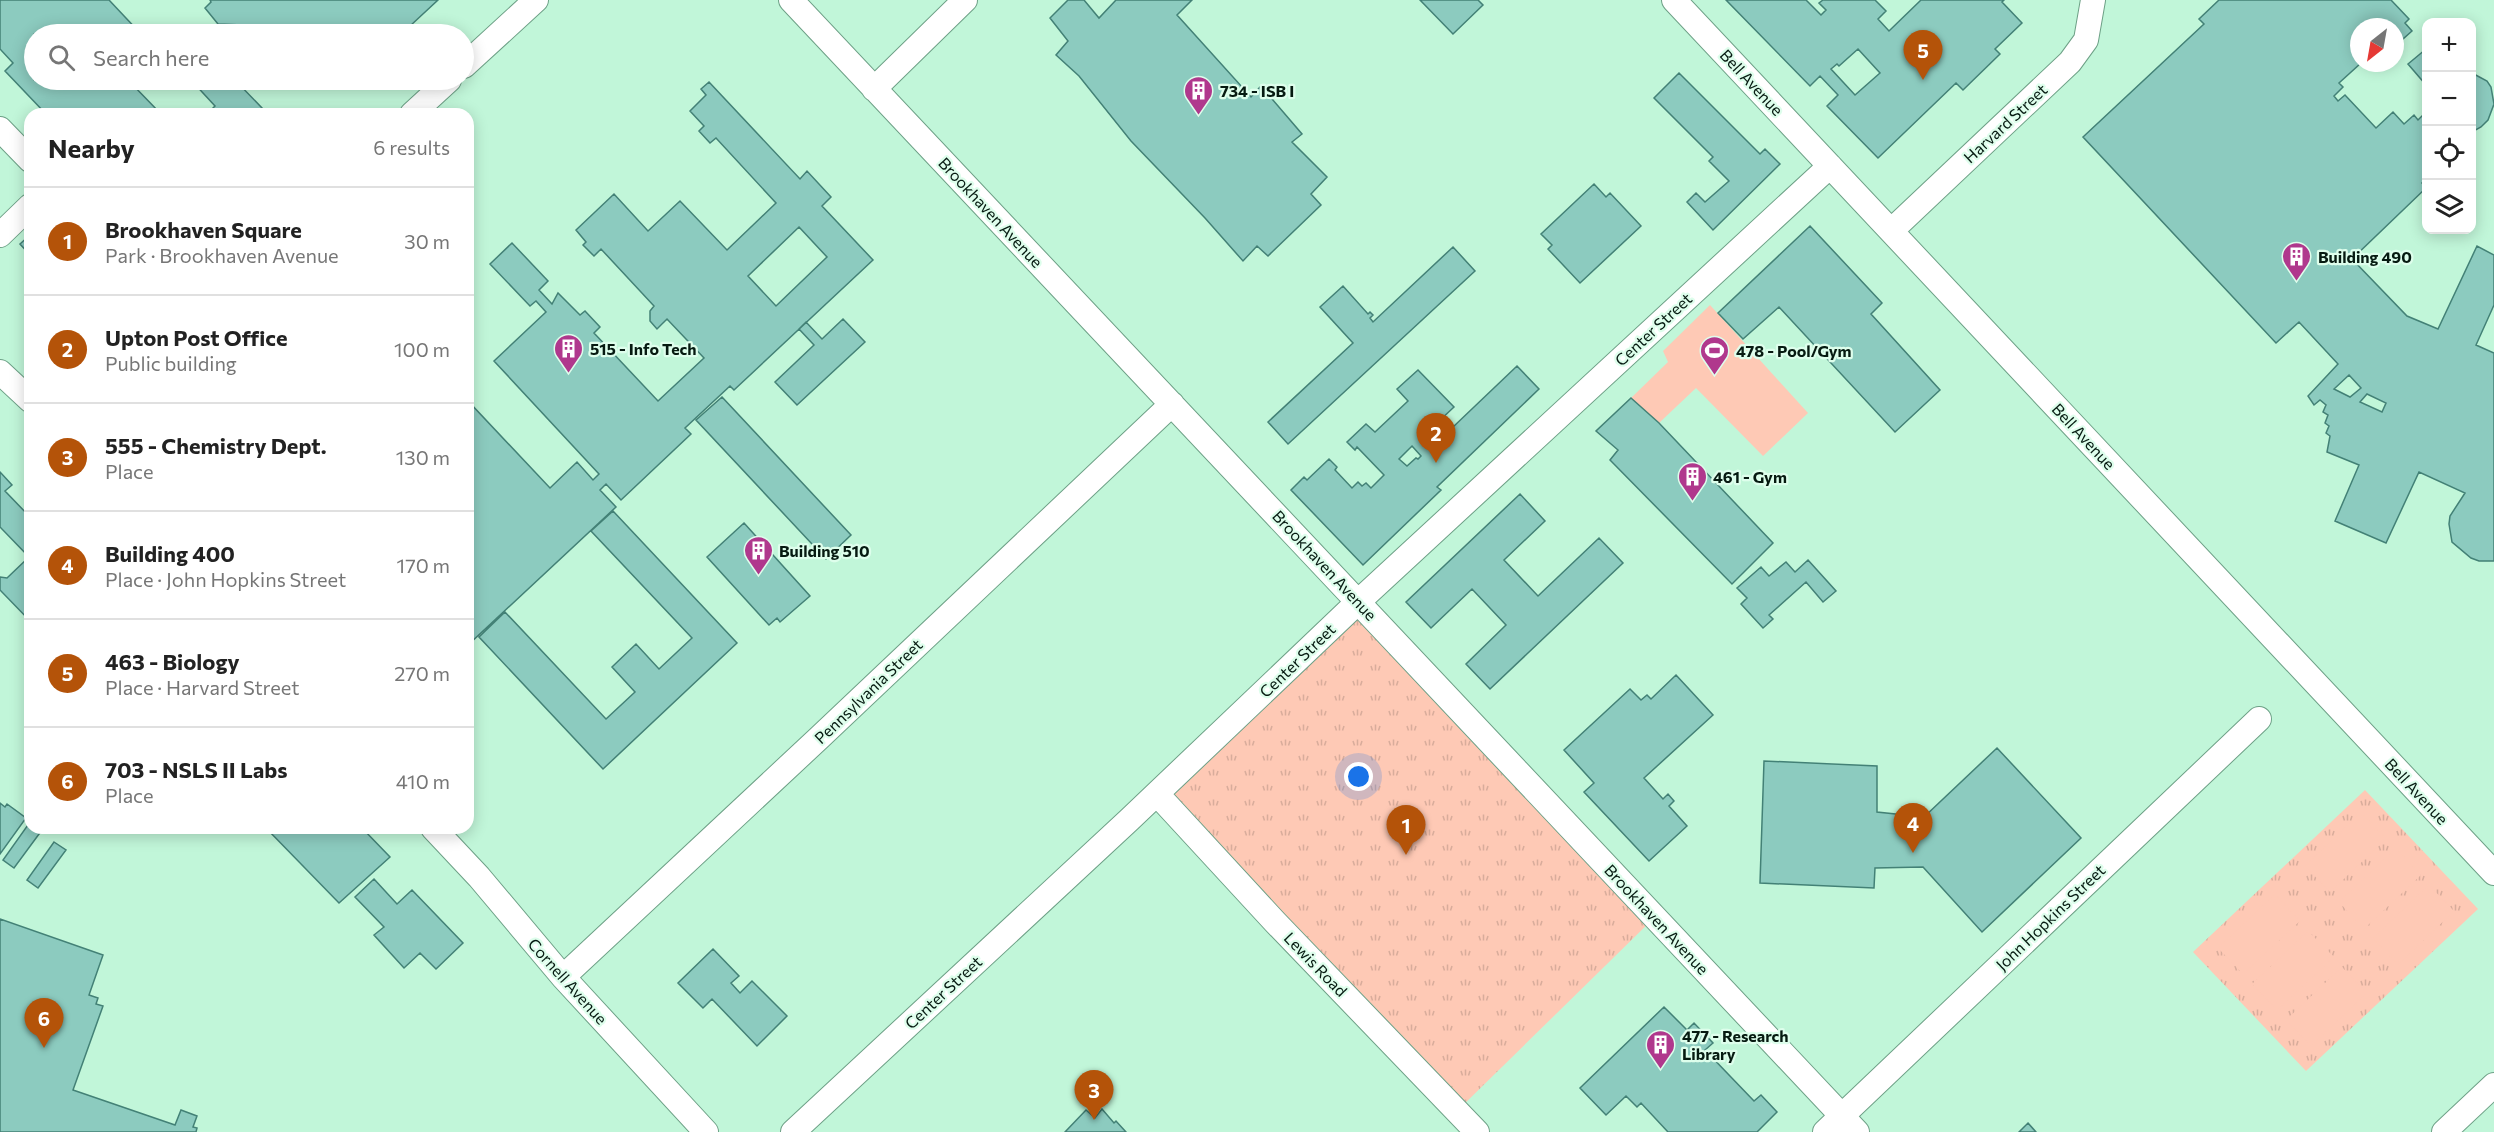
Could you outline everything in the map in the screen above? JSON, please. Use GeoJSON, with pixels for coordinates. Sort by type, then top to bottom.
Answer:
{"type":"FeatureCollection","features":[{"type":"Feature","properties":{"kind":"street"},"geometry":{"type":"LineString","coordinates":[[474,57],[536,0]]}},
{"type":"Feature","properties":{"kind":"street","name":"Brookhaven Avenue"},"geometry":{"type":"LineString","coordinates":[[791,0],[1359,601],[1841,1127]]}},
{"type":"Feature","properties":{"kind":"street"},"geometry":{"type":"LineString","coordinates":[[874,88],[965,0]]}},
{"type":"Feature","properties":{"kind":"street","name":"Bell Avenue"},"geometry":{"type":"LineString","coordinates":[[1674,0],[2494,873]]}},
{"type":"Feature","properties":{"kind":"street","name":"Harvard Street"},"geometry":{"type":"LineString","coordinates":[[1891,231],[2070,62],[2086,40],[2093,0]]}},
{"type":"Feature","properties":{"kind":"street"},"geometry":{"type":"LineString","coordinates":[[419,108],[438,90]]}},
{"type":"Feature","properties":{"kind":"street"},"geometry":{"type":"LineString","coordinates":[[0,129],[24,154]]}},
{"type":"Feature","properties":{"kind":"street","name":"Center Street"},"geometry":{"type":"LineString","coordinates":[[793,1132],[1157,794],[1359,601],[1830,166]]}},
{"type":"Feature","properties":{"kind":"street"},"geometry":{"type":"LineString","coordinates":[[0,235],[24,213]]}},
{"type":"Feature","properties":{"kind":"street"},"geometry":{"type":"LineString","coordinates":[[0,372],[24,394]]}},
{"type":"Feature","properties":{"kind":"street","name":"Pennsylvania Street"},"geometry":{"type":"LineString","coordinates":[[563,977],[1172,404]]}},
{"type":"Feature","properties":{"kind":"street","name":"John Hopkins Street"},"geometry":{"type":"LineString","coordinates":[[1841,1127],[2259,719]]}},
{"type":"Feature","properties":{"kind":"street","name":"Lewis Road"},"geometry":{"type":"LineString","coordinates":[[1157,794],[1283,930],[1477,1132]]}},
{"type":"Feature","properties":{"kind":"street","name":"Cornell Avenue"},"geometry":{"type":"LineString","coordinates":[[439,834],[479,877],[563,977],[706,1132]]}},
{"type":"Feature","properties":{"kind":"street"},"geometry":{"type":"LineString","coordinates":[[2444,1132],[2494,1085]]}},
{"type":"Feature","properties":{"kind":"green space","name":"478 - Pool/Gym"},"geometry":{"type":"Polygon","coordinates":[[[1710,305],[1808,413],[1763,456],[1696,388],[1659,423],[1631,398],[1668,362],[1663,351],[1710,305]]]}},
{"type":"Feature","properties":{"kind":"green space"},"geometry":{"type":"Polygon","coordinates":[[[1359,601],[1655,917],[1457,1111],[1157,794],[1359,601]]]}},
{"type":"Feature","properties":{"kind":"green space"},"geometry":{"type":"Polygon","coordinates":[[[2365,790],[2478,909],[2306,1071],[2193,952],[2365,790]]]}},
{"type":"Feature","properties":{"kind":"green space"},"geometry":{"type":"Polygon","coordinates":[[[2361,812],[2386,839],[2330,892],[2305,866],[2361,812]]]}},
{"type":"Feature","properties":{"kind":"green space"},"geometry":{"type":"Polygon","coordinates":[[[2396,848],[2421,875],[2364,929],[2339,902],[2396,848]]]}},
{"type":"Feature","properties":{"kind":"green space"},"geometry":{"type":"Polygon","coordinates":[[[2429,885],[2454,911],[2398,965],[2373,938],[2429,885]]]}},
{"type":"Feature","properties":{"kind":"green space"},"geometry":{"type":"Polygon","coordinates":[[[2275,894],[2300,921],[2243,974],[2218,948],[2275,894]]]}},
{"type":"Feature","properties":{"kind":"green space"},"geometry":{"type":"Polygon","coordinates":[[[2308,931],[2334,957],[2277,1010],[2252,984],[2308,931]]]}},
{"type":"Feature","properties":{"kind":"green space"},"geometry":{"type":"Polygon","coordinates":[[[2342,967],[2367,993],[2311,1046],[2286,1020],[2342,967]]]}},
{"type":"Feature","properties":{"kind":"building"},"geometry":{"type":"Polygon","coordinates":[[[0,0],[109,0],[132,24],[24,24],[24,90],[138,90],[155,108],[40,108],[5,71],[13,63],[0,49],[0,0]]]}},
{"type":"Feature","properties":{"kind":"building"},"geometry":{"type":"Polygon","coordinates":[[[210,0],[438,0],[412,24],[218,24],[205,8],[211,2],[210,0]]]}},
{"type":"Feature","properties":{"kind":"building","name":"734 - ISB I"},"geometry":{"type":"Polygon","coordinates":[[[1068,0],[1084,0],[1099,18],[1116,0],[1192,0],[1177,15],[1251,97],[1261,86],[1302,134],[1292,142],[1327,177],[1311,194],[1321,205],[1268,256],[1257,246],[1243,261],[1131,141],[1079,76],[1056,55],[1068,41],[1050,18],[1068,0]]]}},
{"type":"Feature","properties":{"kind":"building"},"geometry":{"type":"Polygon","coordinates":[[[1420,0],[1478,0],[1483,5],[1453,34],[1420,0]]]}},
{"type":"Feature","properties":{"kind":"building"},"geometry":{"type":"Polygon","coordinates":[[[1726,0],[1806,0],[1821,15],[1826,10],[1819,3],[1823,0],[1875,0],[1886,11],[1878,19],[1889,31],[1921,0],[2004,0],[2002,2],[2022,23],[1995,49],[2000,54],[1963,90],[1956,83],[1878,158],[1827,106],[1838,95],[1820,76],[1810,86],[1726,0]],[[1858,49],[1839,66],[1837,64],[1831,69],[1855,95],[1880,73],[1858,49]]]}},
{"type":"Feature","properties":{"kind":"building","name":"Building 490"},"geometry":{"type":"Polygon","coordinates":[[[2219,0],[2391,0],[2409,19],[2405,23],[2412,31],[2404,38],[2404,18],[2350,18],[2351,72],[2339,83],[2343,87],[2334,96],[2338,101],[2345,95],[2376,128],[2393,112],[2404,124],[2414,115],[2418,120],[2422,116],[2422,192],[2352,259],[2407,316],[2438,329],[2477,246],[2494,255],[2494,305],[2476,345],[2494,353],[2494,561],[2479,561],[2471,558],[2452,542],[2450,516],[2465,493],[2419,472],[2386,543],[2335,521],[2359,465],[2327,452],[2330,436],[2326,433],[2329,426],[2325,423],[2328,415],[2323,412],[2326,405],[2320,400],[2314,405],[2308,396],[2338,364],[2299,322],[2276,343],[2083,137],[2204,24],[2199,19],[2219,0]],[[2349,375],[2334,389],[2350,397],[2361,388],[2349,375]],[[2367,394],[2360,402],[2382,412],[2386,403],[2367,394]]]}},
{"type":"Feature","properties":{"kind":"building"},"geometry":{"type":"Polygon","coordinates":[[[2422,52],[2422,80],[2408,64],[2422,52]]]}},
{"type":"Feature","properties":{"kind":"building"},"geometry":{"type":"Polygon","coordinates":[[[1679,73],[1760,154],[1765,149],[1780,164],[1713,230],[1687,202],[1696,193],[1705,202],[1729,181],[1709,161],[1713,157],[1654,98],[1679,73]]]}},
{"type":"Feature","properties":{"kind":"building"},"geometry":{"type":"Polygon","coordinates":[[[2476,75],[2487,81],[2491,87],[2494,104],[2488,120],[2476,130],[2476,75]]]}},
{"type":"Feature","properties":{"kind":"building","name":"515 - Info Tech"},"geometry":{"type":"Polygon","coordinates":[[[709,82],[800,179],[807,171],[831,197],[822,206],[873,260],[734,390],[730,386],[685,428],[691,434],[621,500],[606,484],[600,490],[616,507],[474,639],[474,407],[550,488],[577,462],[593,480],[599,474],[494,361],[546,312],[536,301],[530,306],[490,264],[512,243],[548,281],[539,290],[552,304],[558,293],[580,315],[585,311],[600,327],[594,333],[658,401],[704,358],[667,319],[657,329],[650,321],[650,311],[654,306],[601,249],[594,256],[583,245],[586,242],[576,230],[614,194],[648,231],[680,201],[727,250],[776,203],[716,138],[710,143],[699,131],[704,126],[690,111],[706,95],[701,89],[709,82]],[[799,227],[748,276],[776,306],[827,257],[799,227]]]}},
{"type":"Feature","properties":{"kind":"building"},"geometry":{"type":"Polygon","coordinates":[[[200,90],[245,90],[262,108],[213,108],[215,106],[200,90]]]}},
{"type":"Feature","properties":{"kind":"building"},"geometry":{"type":"Polygon","coordinates":[[[1594,184],[1606,197],[1610,193],[1641,226],[1580,283],[1548,249],[1552,245],[1541,234],[1594,184]]]}},
{"type":"Feature","properties":{"kind":"building"},"geometry":{"type":"Polygon","coordinates":[[[1810,226],[1882,303],[1871,314],[1940,390],[1895,432],[1779,307],[1743,339],[1718,313],[1810,226]]]}},
{"type":"Feature","properties":{"kind":"building"},"geometry":{"type":"Polygon","coordinates":[[[1453,247],[1475,271],[1288,444],[1268,422],[1353,343],[1320,307],[1343,286],[1368,314],[1370,312],[1373,315],[1370,318],[1373,322],[1453,247]]]}},
{"type":"Feature","properties":{"kind":"building"},"geometry":{"type":"Polygon","coordinates":[[[843,319],[865,342],[797,405],[775,382],[814,345],[799,329],[806,322],[822,339],[843,319]]]}},
{"type":"Feature","properties":{"kind":"building"},"geometry":{"type":"Polygon","coordinates":[[[1517,366],[1539,389],[1437,487],[1441,490],[1363,565],[1291,490],[1304,477],[1307,480],[1329,459],[1337,467],[1335,470],[1352,488],[1358,482],[1362,486],[1366,483],[1371,488],[1384,475],[1357,447],[1355,450],[1347,442],[1366,424],[1375,432],[1408,401],[1397,389],[1418,370],[1454,407],[1421,438],[1431,448],[1517,366]],[[1412,446],[1399,459],[1407,466],[1421,456],[1412,446]]]}},
{"type":"Feature","properties":{"kind":"building"},"geometry":{"type":"Polygon","coordinates":[[[722,397],[851,535],[826,559],[696,420],[722,397]]]}},
{"type":"Feature","properties":{"kind":"building","name":"461 - Gym"},"geometry":{"type":"Polygon","coordinates":[[[1631,398],[1659,423],[1773,543],[1732,584],[1610,460],[1618,450],[1596,431],[1631,398]]]}},
{"type":"Feature","properties":{"kind":"building"},"geometry":{"type":"Polygon","coordinates":[[[0,472],[12,485],[5,491],[24,511],[24,552],[0,527],[0,472]]]}},
{"type":"Feature","properties":{"kind":"building"},"geometry":{"type":"Polygon","coordinates":[[[1520,494],[1545,521],[1504,560],[1538,596],[1599,538],[1623,563],[1490,689],[1466,664],[1506,625],[1472,589],[1431,628],[1406,602],[1520,494]]]}},
{"type":"Feature","properties":{"kind":"building"},"geometry":{"type":"Polygon","coordinates":[[[613,511],[737,643],[603,769],[479,637],[505,612],[606,719],[635,692],[612,667],[636,644],[659,669],[692,638],[591,531],[613,511]]]}},
{"type":"Feature","properties":{"kind":"building","name":"Building 510"},"geometry":{"type":"Polygon","coordinates":[[[744,523],[810,596],[780,622],[777,618],[769,625],[707,557],[744,523]]]}},
{"type":"Feature","properties":{"kind":"building"},"geometry":{"type":"Polygon","coordinates":[[[1808,560],[1836,591],[1823,602],[1806,582],[1769,615],[1773,619],[1763,628],[1741,604],[1747,598],[1737,588],[1761,567],[1769,576],[1786,562],[1795,572],[1808,560]]]}},
{"type":"Feature","properties":{"kind":"building"},"geometry":{"type":"Polygon","coordinates":[[[24,562],[24,615],[0,590],[0,577],[7,578],[24,562]]]}},
{"type":"Feature","properties":{"kind":"building"},"geometry":{"type":"Polygon","coordinates":[[[1676,675],[1713,715],[1644,778],[1663,799],[1668,794],[1674,801],[1669,806],[1687,826],[1649,861],[1584,792],[1594,783],[1564,750],[1630,689],[1641,700],[1647,695],[1651,699],[1676,675]]]}},
{"type":"Feature","properties":{"kind":"building"},"geometry":{"type":"Polygon","coordinates":[[[1997,748],[2081,838],[1982,932],[1923,867],[1875,868],[1874,888],[1760,883],[1764,761],[1877,766],[1877,812],[1924,817],[1997,748]]]}},
{"type":"Feature","properties":{"kind":"building"},"geometry":{"type":"Polygon","coordinates":[[[0,803],[5,807],[7,804],[24,817],[24,821],[0,854],[0,803]]]}},
{"type":"Feature","properties":{"kind":"building"},"geometry":{"type":"Polygon","coordinates":[[[24,830],[24,834],[39,834],[14,868],[3,860],[24,830]]]}},
{"type":"Feature","properties":{"kind":"building"},"geometry":{"type":"Polygon","coordinates":[[[272,834],[368,834],[390,857],[339,903],[272,834]]]}},
{"type":"Feature","properties":{"kind":"building"},"geometry":{"type":"Polygon","coordinates":[[[54,842],[66,850],[38,888],[27,880],[54,842]]]}},
{"type":"Feature","properties":{"kind":"building"},"geometry":{"type":"Polygon","coordinates":[[[374,879],[397,904],[412,890],[463,943],[436,969],[420,953],[404,968],[374,935],[384,927],[355,897],[374,879]]]}},
{"type":"Feature","properties":{"kind":"building"},"geometry":{"type":"Polygon","coordinates":[[[0,919],[103,955],[89,995],[98,998],[96,1004],[103,1006],[73,1090],[175,1125],[181,1110],[197,1116],[193,1127],[197,1128],[196,1132],[0,1132],[0,919]]]}},
{"type":"Feature","properties":{"kind":"building"},"geometry":{"type":"Polygon","coordinates":[[[713,949],[739,976],[731,983],[740,993],[752,981],[787,1016],[757,1046],[712,999],[703,1008],[678,983],[713,949]]]}},
{"type":"Feature","properties":{"kind":"building","name":"477 - Research Library"},"geometry":{"type":"Polygon","coordinates":[[[1664,1007],[1687,1030],[1694,1023],[1713,1043],[1705,1050],[1754,1101],[1761,1095],[1777,1112],[1757,1132],[1668,1132],[1641,1103],[1637,1107],[1626,1096],[1606,1115],[1580,1088],[1664,1007]]]}},
{"type":"Feature","properties":{"kind":"building"},"geometry":{"type":"Polygon","coordinates":[[[1102,1109],[1114,1123],[1116,1121],[1126,1132],[1065,1132],[1086,1110],[1095,1118],[1102,1109]]]}},
{"type":"Feature","properties":{"kind":"building"},"geometry":{"type":"Polygon","coordinates":[[[2028,1123],[2036,1132],[2019,1132],[2028,1123]]]}},
{"type":"Feature","properties":{"kind":"place","name":"463 - Biology"},"geometry":{"type":"Point","coordinates":[1923,80]}},
{"type":"Feature","properties":{"kind":"place","name":"734 - ISB I"},"geometry":{"type":"Point","coordinates":[1199,116]}},
{"type":"Feature","properties":{"kind":"place","name":"Building 490"},"geometry":{"type":"Point","coordinates":[2297,282]}},
{"type":"Feature","properties":{"kind":"place","name":"515 - Info Tech"},"geometry":{"type":"Point","coordinates":[569,374]}},
{"type":"Feature","properties":{"kind":"place","name":"478 - Pool/Gym"},"geometry":{"type":"Point","coordinates":[1715,376]}},
{"type":"Feature","properties":{"kind":"place","name":"Upton Post Office"},"geometry":{"type":"Point","coordinates":[1436,463]}},
{"type":"Feature","properties":{"kind":"place","name":"461 - Gym"},"geometry":{"type":"Point","coordinates":[1692,502]}},
{"type":"Feature","properties":{"kind":"place","name":"Building 510"},"geometry":{"type":"Point","coordinates":[758,576]}},
{"type":"Feature","properties":{"kind":"place","name":"Building 400"},"geometry":{"type":"Point","coordinates":[1913,853]}},
{"type":"Feature","properties":{"kind":"place","name":"Brookhaven Square"},"geometry":{"type":"Point","coordinates":[1406,855]}},
{"type":"Feature","properties":{"kind":"place","name":"703 - NSLS II Labs"},"geometry":{"type":"Point","coordinates":[44,1048]}},
{"type":"Feature","properties":{"kind":"place","name":"477 - Research Library"},"geometry":{"type":"Point","coordinates":[1661,1070]}},
{"type":"Feature","properties":{"kind":"place","name":"555 - Chemistry Dept."},"geometry":{"type":"Point","coordinates":[1094,1120]}}]}
